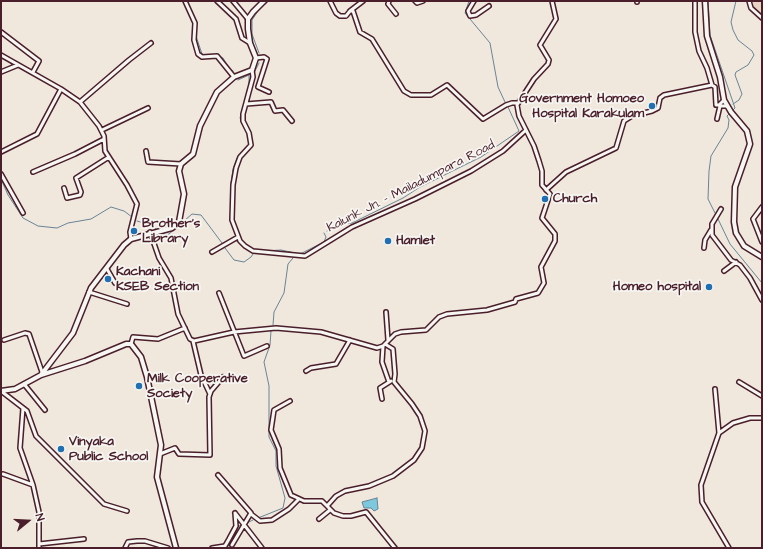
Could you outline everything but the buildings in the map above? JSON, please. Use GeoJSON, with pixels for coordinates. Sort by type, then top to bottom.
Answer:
{"type":"FeatureCollection","features":[{"type":"Feature","properties":{"kind":"main road"},"geometry":{"type":"LineString","coordinates":[[42,373],[73,333],[89,292],[124,245],[131,239],[150,232],[172,228],[179,222],[184,194],[179,171],[181,164],[193,154],[200,126],[217,92],[234,77],[252,70],[256,58],[250,44],[248,19],[264,1]]}},
{"type":"Feature","properties":{"kind":"main road"},"geometry":{"type":"LineString","coordinates":[[705,1],[707,36],[720,77],[724,100],[747,131],[750,144],[735,186],[734,222],[736,233],[744,246],[761,255]]}},
{"type":"Feature","properties":{"kind":"main road"},"geometry":{"type":"LineString","coordinates":[[1,391],[15,389],[42,373],[85,361],[115,347],[131,344],[138,352],[144,366],[160,445],[158,477],[176,548]]}},
{"type":"Feature","properties":{"kind":"street"},"geometry":{"type":"LineString","coordinates":[[185,1],[195,23],[194,40],[198,54],[202,57],[217,56],[234,77]]}},
{"type":"Feature","properties":{"kind":"street"},"geometry":{"type":"LineString","coordinates":[[217,1],[236,19],[242,38],[250,44]]}},
{"type":"Feature","properties":{"kind":"street"},"geometry":{"type":"LineString","coordinates":[[233,1],[248,19]]}},
{"type":"Feature","properties":{"kind":"street"},"geometry":{"type":"LineString","coordinates":[[330,1],[336,13],[340,16],[346,16],[363,1]]}},
{"type":"Feature","properties":{"kind":"street"},"geometry":{"type":"LineString","coordinates":[[388,1],[388,4],[396,14]]}},
{"type":"Feature","properties":{"kind":"street"},"geometry":{"type":"LineString","coordinates":[[415,1],[418,3],[422,1]]}},
{"type":"Feature","properties":{"kind":"street"},"geometry":{"type":"LineString","coordinates":[[474,1],[468,11],[470,16],[476,15],[489,6]]}},
{"type":"Feature","properties":{"kind":"street"},"geometry":{"type":"LineString","coordinates":[[193,341],[235,332],[276,328],[321,332],[377,348],[384,345],[388,340],[401,332],[426,330],[438,317],[447,314],[487,310],[515,302],[516,299],[539,293],[544,283],[541,267],[555,241],[556,234],[542,218],[542,213],[550,198],[550,194],[542,185],[542,171],[519,116],[517,106],[534,80],[548,64],[549,60],[540,46],[556,19],[552,1]]}},
{"type":"Feature","properties":{"kind":"street"},"geometry":{"type":"LineString","coordinates":[[696,1],[695,32],[699,51],[707,68],[712,85],[716,91],[716,105],[719,105],[724,100]]}},
{"type":"Feature","properties":{"kind":"street"},"geometry":{"type":"LineString","coordinates":[[749,1],[751,8],[762,18]]}},
{"type":"Feature","properties":{"kind":"street"},"geometry":{"type":"LineString","coordinates":[[350,11],[354,14],[360,32],[373,41],[404,91],[411,95],[431,95],[446,85],[483,119],[510,103],[518,103]]}},
{"type":"Feature","properties":{"kind":"street"},"geometry":{"type":"LineString","coordinates":[[1,32],[39,61],[32,72]]}},
{"type":"Feature","properties":{"kind":"street"},"geometry":{"type":"LineString","coordinates":[[80,102],[151,43]]}},
{"type":"Feature","properties":{"kind":"street"},"geometry":{"type":"LineString","coordinates":[[1,55],[61,89],[80,102],[102,130],[104,147],[108,157],[127,185],[137,204],[130,232],[131,239]]}},
{"type":"Feature","properties":{"kind":"street"},"geometry":{"type":"LineString","coordinates":[[256,58],[264,57],[267,59],[258,87],[269,92]]}},
{"type":"Feature","properties":{"kind":"street"},"geometry":{"type":"LineString","coordinates":[[1,72],[18,65]]}},
{"type":"Feature","properties":{"kind":"street"},"geometry":{"type":"LineString","coordinates":[[212,252],[238,237],[232,220],[233,185],[236,168],[240,157],[252,145],[249,133],[243,121],[253,77],[252,70]]}},
{"type":"Feature","properties":{"kind":"street"},"geometry":{"type":"LineString","coordinates":[[546,190],[566,172],[616,148],[624,121],[632,116],[658,108],[660,98],[664,95],[712,85]]}},
{"type":"Feature","properties":{"kind":"street"},"geometry":{"type":"LineString","coordinates":[[1,152],[37,134],[61,89]]}},
{"type":"Feature","properties":{"kind":"street"},"geometry":{"type":"LineString","coordinates":[[246,104],[271,102],[276,111],[284,110],[292,121]]}},
{"type":"Feature","properties":{"kind":"street"},"geometry":{"type":"LineString","coordinates":[[717,119],[720,106],[727,106]]}},
{"type":"Feature","properties":{"kind":"street"},"geometry":{"type":"LineString","coordinates":[[102,130],[148,108]]}},
{"type":"Feature","properties":{"kind":"street","name":"Kalunk Jn. - Mailadumpara Road"},"geometry":{"type":"LineString","coordinates":[[238,237],[245,246],[253,251],[281,252],[305,256],[352,227],[415,199],[471,170],[503,151],[526,130]]}},
{"type":"Feature","properties":{"kind":"street"},"geometry":{"type":"LineString","coordinates":[[32,172],[75,154],[104,139]]}},
{"type":"Feature","properties":{"kind":"street"},"geometry":{"type":"LineString","coordinates":[[146,151],[148,162],[181,164]]}},
{"type":"Feature","properties":{"kind":"street"},"geometry":{"type":"LineString","coordinates":[[64,188],[67,198],[80,195],[81,192],[76,178],[108,157]]}},
{"type":"Feature","properties":{"kind":"street"},"geometry":{"type":"LineString","coordinates":[[1,174],[23,214]]}},
{"type":"Feature","properties":{"kind":"street"},"geometry":{"type":"LineString","coordinates":[[762,208],[754,219],[762,242]]}},
{"type":"Feature","properties":{"kind":"street"},"geometry":{"type":"LineString","coordinates":[[704,248],[705,240],[712,230],[713,222],[721,209]]}},
{"type":"Feature","properties":{"kind":"street"},"geometry":{"type":"LineString","coordinates":[[712,230],[717,242],[731,260],[736,262],[750,278],[762,300]]}},
{"type":"Feature","properties":{"kind":"street"},"geometry":{"type":"LineString","coordinates":[[150,232],[160,258],[171,278],[177,312],[193,341],[201,375],[210,394],[210,455],[179,454],[175,448],[160,454]]}},
{"type":"Feature","properties":{"kind":"street"},"geometry":{"type":"LineString","coordinates":[[724,271],[736,262]]}},
{"type":"Feature","properties":{"kind":"street"},"geometry":{"type":"LineString","coordinates":[[107,269],[115,283]]}},
{"type":"Feature","properties":{"kind":"street"},"geometry":{"type":"LineString","coordinates":[[89,292],[127,304]]}},
{"type":"Feature","properties":{"kind":"street"},"geometry":{"type":"LineString","coordinates":[[219,293],[244,356],[267,346]]}},
{"type":"Feature","properties":{"kind":"street"},"geometry":{"type":"LineString","coordinates":[[386,312],[388,340]]}},
{"type":"Feature","properties":{"kind":"street"},"geometry":{"type":"LineString","coordinates":[[131,344],[133,338],[158,339],[186,328]]}},
{"type":"Feature","properties":{"kind":"street"},"geometry":{"type":"LineString","coordinates":[[4,340],[25,333],[29,334],[42,373]]}},
{"type":"Feature","properties":{"kind":"street"},"geometry":{"type":"LineString","coordinates":[[306,371],[311,368],[336,364],[350,340]]}},
{"type":"Feature","properties":{"kind":"street"},"geometry":{"type":"LineString","coordinates":[[384,345],[382,362],[389,382]]}},
{"type":"Feature","properties":{"kind":"street"},"geometry":{"type":"LineString","coordinates":[[327,506],[336,496],[345,491],[369,486],[398,473],[414,460],[422,448],[425,431],[420,416],[394,382],[395,374],[392,349],[384,345]]}},
{"type":"Feature","properties":{"kind":"street"},"geometry":{"type":"LineString","coordinates":[[210,394],[223,377]]}},
{"type":"Feature","properties":{"kind":"street"},"geometry":{"type":"LineString","coordinates":[[382,399],[380,388],[389,382],[394,382]]}},
{"type":"Feature","properties":{"kind":"street"},"geometry":{"type":"LineString","coordinates":[[739,382],[762,396]]}},
{"type":"Feature","properties":{"kind":"street"},"geometry":{"type":"LineString","coordinates":[[24,384],[45,410]]}},
{"type":"Feature","properties":{"kind":"street"},"geometry":{"type":"LineString","coordinates":[[715,389],[719,433],[701,485],[702,502],[729,548]]}},
{"type":"Feature","properties":{"kind":"street"},"geometry":{"type":"LineString","coordinates":[[1,391],[28,413],[36,436],[104,504],[127,511]]}},
{"type":"Feature","properties":{"kind":"street"},"geometry":{"type":"LineString","coordinates":[[290,401],[274,410],[271,430],[279,449],[280,468],[291,495],[298,500],[320,501],[330,510],[343,516],[351,516],[366,512],[395,548]]}},
{"type":"Feature","properties":{"kind":"street"},"geometry":{"type":"LineString","coordinates":[[23,408],[20,448],[33,485],[39,512],[39,548]]}},
{"type":"Feature","properties":{"kind":"street"},"geometry":{"type":"LineString","coordinates":[[719,433],[733,423],[750,418],[762,418]]}},
{"type":"Feature","properties":{"kind":"street"},"geometry":{"type":"LineString","coordinates":[[2,474],[33,485]]}},
{"type":"Feature","properties":{"kind":"street"},"geometry":{"type":"LineString","coordinates":[[218,475],[251,512],[251,514],[260,521],[272,520],[289,509],[298,500]]}},
{"type":"Feature","properties":{"kind":"street"},"geometry":{"type":"LineString","coordinates":[[319,519],[330,510]]}},
{"type":"Feature","properties":{"kind":"street"},"geometry":{"type":"LineString","coordinates":[[212,548],[225,546],[236,526],[235,513],[262,548]]}},
{"type":"Feature","properties":{"kind":"street"},"geometry":{"type":"LineString","coordinates":[[232,545],[251,514]]}},
{"type":"Feature","properties":{"kind":"street"},"geometry":{"type":"LineString","coordinates":[[39,544],[84,539]]}},
{"type":"Feature","properties":{"kind":"street"},"geometry":{"type":"LineString","coordinates":[[125,548],[128,542],[145,541],[168,548]]}},
{"type":"Feature","properties":{"kind":"shaded area"},"geometry":{"type":"Polygon","coordinates":[[[747,1],[762,1],[762,22],[748,2],[747,1]]]}},
{"type":"Feature","properties":{"kind":"water"},"geometry":{"type":"Polygon","coordinates":[[[377,498],[378,509],[374,511],[371,508],[364,508],[362,502],[377,498]]]}},
{"type":"Feature","properties":{"kind":"waterway"},"geometry":{"type":"LineString","coordinates":[[259,53],[252,34],[252,20],[260,8],[269,1]]}},
{"type":"Feature","properties":{"kind":"waterway"},"geometry":{"type":"LineString","coordinates":[[469,1],[465,13],[490,43],[498,87],[505,102]]}},
{"type":"Feature","properties":{"kind":"waterway"},"geometry":{"type":"LineString","coordinates":[[708,1],[710,35],[735,108],[733,110]]}},
{"type":"Feature","properties":{"kind":"waterway"},"geometry":{"type":"LineString","coordinates":[[733,104],[739,100],[742,94],[735,75],[736,72],[748,65],[754,55],[752,51],[738,40],[733,30],[731,22],[736,1]]}},
{"type":"Feature","properties":{"kind":"waterway"},"geometry":{"type":"LineString","coordinates":[[192,13],[196,21]]}},
{"type":"Feature","properties":{"kind":"waterway"},"geometry":{"type":"LineString","coordinates":[[196,26],[196,36],[202,54],[206,56]]}},
{"type":"Feature","properties":{"kind":"waterway"},"geometry":{"type":"LineString","coordinates":[[219,56],[223,58],[230,70],[233,71]]}},
{"type":"Feature","properties":{"kind":"waterway"},"geometry":{"type":"LineString","coordinates":[[254,73],[259,63]]}},
{"type":"Feature","properties":{"kind":"waterway"},"geometry":{"type":"LineString","coordinates":[[238,80],[249,75],[249,85],[240,118],[246,131]]}},
{"type":"Feature","properties":{"kind":"waterway"},"geometry":{"type":"LineString","coordinates":[[327,231],[337,224],[352,223],[403,198],[420,187],[481,157],[519,131],[508,107]]}},
{"type":"Feature","properties":{"kind":"waterway"},"geometry":{"type":"LineString","coordinates":[[715,213],[708,199],[711,156],[728,128],[729,120],[727,116],[729,114]]}},
{"type":"Feature","properties":{"kind":"waterway"},"geometry":{"type":"LineString","coordinates":[[231,206],[231,183],[233,169],[237,158],[245,149]]}},
{"type":"Feature","properties":{"kind":"waterway"},"geometry":{"type":"LineString","coordinates":[[1,179],[8,195],[23,218],[38,226],[57,228],[68,223],[91,219],[111,207],[124,211],[132,217]]}},
{"type":"Feature","properties":{"kind":"waterway"},"geometry":{"type":"LineString","coordinates":[[161,232],[165,235],[169,234],[192,214],[201,215],[222,243]]}},
{"type":"Feature","properties":{"kind":"waterway"},"geometry":{"type":"LineString","coordinates":[[233,216],[237,229]]}},
{"type":"Feature","properties":{"kind":"waterway"},"geometry":{"type":"LineString","coordinates":[[718,219],[730,244],[762,283]]}},
{"type":"Feature","properties":{"kind":"waterway"},"geometry":{"type":"LineString","coordinates":[[137,221],[156,229]]}},
{"type":"Feature","properties":{"kind":"waterway"},"geometry":{"type":"LineString","coordinates":[[264,251],[281,250],[300,254],[324,242],[326,237],[324,233]]}},
{"type":"Feature","properties":{"kind":"waterway"},"geometry":{"type":"LineString","coordinates":[[225,248],[234,260],[244,262],[253,254]]}},
{"type":"Feature","properties":{"kind":"waterway"},"geometry":{"type":"LineString","coordinates":[[253,249],[261,250]]}},
{"type":"Feature","properties":{"kind":"waterway"},"geometry":{"type":"LineString","coordinates":[[273,325],[274,312],[284,293],[288,264],[293,258]]}},
{"type":"Feature","properties":{"kind":"waterway"},"geometry":{"type":"LineString","coordinates":[[258,518],[283,508],[285,498],[276,466],[276,451],[269,437],[269,386],[264,362],[270,345],[271,331]]}},
{"type":"Feature","properties":{"kind":"waterway"},"geometry":{"type":"LineString","coordinates":[[247,523],[253,520]]}},
{"type":"Feature","properties":{"kind":"waterway"},"geometry":{"type":"LineString","coordinates":[[227,548],[237,527],[241,525]]}},
{"type":"Feature","properties":{"kind":"place","name":"Government Homoeo Hospital Karakulam"},"geometry":{"type":"Point","coordinates":[652,106]}},
{"type":"Feature","properties":{"kind":"place","name":"Church"},"geometry":{"type":"Point","coordinates":[545,199]}},
{"type":"Feature","properties":{"kind":"place","name":"Brother's Library"},"geometry":{"type":"Point","coordinates":[134,231]}},
{"type":"Feature","properties":{"kind":"place","name":"Hamlet"},"geometry":{"type":"Point","coordinates":[388,241]}},
{"type":"Feature","properties":{"kind":"place","name":"Kachani KSEB Section"},"geometry":{"type":"Point","coordinates":[108,279]}},
{"type":"Feature","properties":{"kind":"place","name":"Homeo hospital"},"geometry":{"type":"Point","coordinates":[709,287]}},
{"type":"Feature","properties":{"kind":"place","name":"Milk Cooperative Society"},"geometry":{"type":"Point","coordinates":[139,386]}},
{"type":"Feature","properties":{"kind":"place","name":"Vinyaka Public School"},"geometry":{"type":"Point","coordinates":[61,449]}}]}
